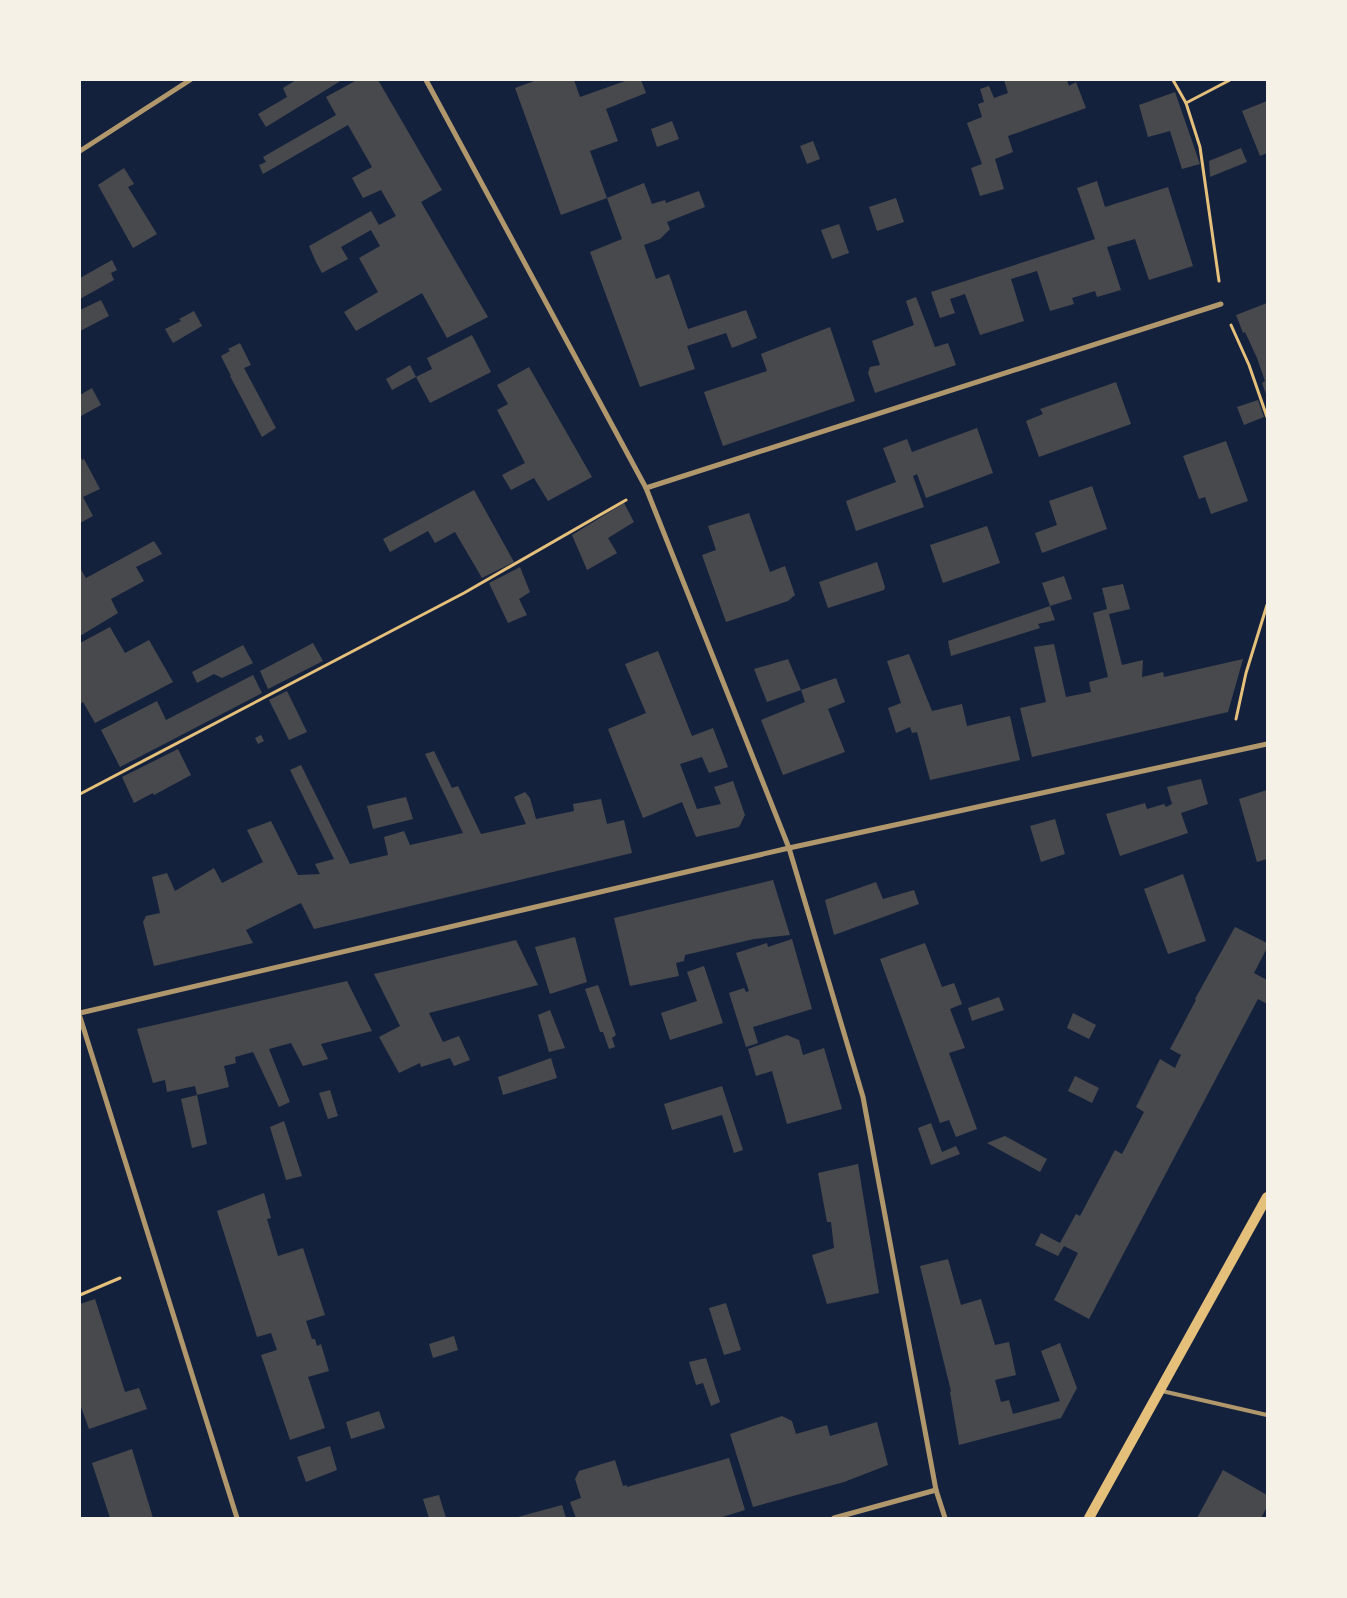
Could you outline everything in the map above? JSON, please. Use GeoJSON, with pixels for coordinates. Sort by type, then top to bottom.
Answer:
{"type":"FeatureCollection","features":[{"type":"Feature","properties":{"kind":"main road"},"geometry":{"type":"LineString","coordinates":[[1089,1518],[1267,1197]]}},
{"type":"Feature","properties":{"kind":"street"},"geometry":{"type":"LineString","coordinates":[[80,151],[190,80]]}},
{"type":"Feature","properties":{"kind":"street"},"geometry":{"type":"LineString","coordinates":[[426,80],[646,488],[789,848],[863,1096],[936,1490],[945,1518]]}},
{"type":"Feature","properties":{"kind":"street"},"geometry":{"type":"LineString","coordinates":[[646,488],[1221,304]]}},
{"type":"Feature","properties":{"kind":"street"},"geometry":{"type":"LineString","coordinates":[[80,1013],[789,848],[1267,744]]}},
{"type":"Feature","properties":{"kind":"street"},"geometry":{"type":"LineString","coordinates":[[80,1017],[237,1518]]}},
{"type":"Feature","properties":{"kind":"street"},"geometry":{"type":"LineString","coordinates":[[834,1518],[936,1490]]}},
{"type":"Feature","properties":{"kind":"lane"},"geometry":{"type":"LineString","coordinates":[[1160,1391],[1267,1415]]}},
{"type":"Feature","properties":{"kind":"path"},"geometry":{"type":"LineString","coordinates":[[1173,80],[1186,103],[1200,147],[1221,304],[1249,365],[1267,417]]}},
{"type":"Feature","properties":{"kind":"path"},"geometry":{"type":"LineString","coordinates":[[1186,103],[1230,80]]}},
{"type":"Feature","properties":{"kind":"path"},"geometry":{"type":"LineString","coordinates":[[80,794],[464,593],[646,488]]}},
{"type":"Feature","properties":{"kind":"path"},"geometry":{"type":"LineString","coordinates":[[1236,719],[1246,673],[1267,605]]}},
{"type":"Feature","properties":{"kind":"path"},"geometry":{"type":"LineString","coordinates":[[80,1296],[120,1278]]}},
{"type":"Feature","properties":{"kind":"building"},"geometry":{"type":"Polygon","coordinates":[[[296,80],[342,80],[266,127],[258,114],[287,97],[283,88],[296,80]]]}},
{"type":"Feature","properties":{"kind":"building"},"geometry":{"type":"Polygon","coordinates":[[[357,80],[378,80],[442,190],[421,202],[488,317],[447,338],[422,293],[356,331],[344,312],[378,292],[359,258],[380,246],[371,230],[341,247],[348,259],[322,273],[316,262],[309,246],[371,211],[379,225],[396,216],[381,190],[363,198],[352,178],[372,167],[348,125],[263,174],[259,165],[266,162],[263,157],[336,115],[326,97],[357,80]]]}},
{"type":"Feature","properties":{"kind":"building"},"geometry":{"type":"Polygon","coordinates":[[[537,80],[574,80],[580,97],[628,80],[641,80],[646,93],[606,109],[618,141],[590,151],[607,198],[561,215],[515,88],[537,80]]]}},
{"type":"Feature","properties":{"kind":"building"},"geometry":{"type":"Polygon","coordinates":[[[1004,80],[1067,80],[1069,86],[1076,82],[1086,108],[1008,136],[1013,152],[995,159],[1004,189],[980,196],[971,168],[982,164],[967,123],[982,117],[978,104],[984,102],[980,89],[989,86],[994,98],[1008,93],[1004,80]]]}},
{"type":"Feature","properties":{"kind":"building"},"geometry":{"type":"Polygon","coordinates":[[[1175,92],[1200,164],[1182,169],[1170,131],[1148,137],[1139,105],[1175,92]]]}},
{"type":"Feature","properties":{"kind":"building"},"geometry":{"type":"Polygon","coordinates":[[[1267,101],[1267,153],[1260,156],[1242,111],[1267,101]]]}},
{"type":"Feature","properties":{"kind":"building"},"geometry":{"type":"Polygon","coordinates":[[[672,121],[679,139],[657,147],[651,129],[672,121]]]}},
{"type":"Feature","properties":{"kind":"building"},"geometry":{"type":"Polygon","coordinates":[[[813,141],[820,159],[807,164],[800,146],[813,141]]]}},
{"type":"Feature","properties":{"kind":"building"},"geometry":{"type":"Polygon","coordinates":[[[1241,148],[1247,162],[1210,177],[1209,161],[1241,148]]]}},
{"type":"Feature","properties":{"kind":"building"},"geometry":{"type":"Polygon","coordinates":[[[124,168],[134,184],[128,187],[157,234],[133,248],[98,185],[124,168]]]}},
{"type":"Feature","properties":{"kind":"building"},"geometry":{"type":"Polygon","coordinates":[[[1097,181],[1105,207],[1168,187],[1193,266],[1149,280],[1135,239],[1107,247],[1121,290],[1097,297],[1095,291],[1072,298],[1074,304],[1050,311],[1037,271],[1011,279],[1024,321],[980,335],[965,294],[950,299],[955,313],[940,318],[931,292],[1095,239],[1077,188],[1097,181]]]}},
{"type":"Feature","properties":{"kind":"building"},"geometry":{"type":"Polygon","coordinates":[[[644,183],[652,204],[665,200],[666,203],[699,191],[705,207],[667,222],[670,229],[660,239],[644,245],[656,279],[669,274],[688,329],[746,310],[757,338],[732,348],[726,333],[687,346],[695,369],[640,387],[590,252],[622,239],[607,198],[644,183]]]}},
{"type":"Feature","properties":{"kind":"building"},"geometry":{"type":"Polygon","coordinates":[[[896,198],[904,222],[877,231],[869,207],[896,198]]]}},
{"type":"Feature","properties":{"kind":"building"},"geometry":{"type":"Polygon","coordinates":[[[839,224],[849,253],[832,259],[821,230],[839,224]]]}},
{"type":"Feature","properties":{"kind":"building"},"geometry":{"type":"Polygon","coordinates":[[[112,260],[117,270],[111,273],[114,280],[80,299],[80,278],[112,260]]]}},
{"type":"Feature","properties":{"kind":"building"},"geometry":{"type":"Polygon","coordinates":[[[916,297],[935,347],[948,343],[956,365],[875,393],[868,373],[870,367],[880,365],[872,341],[914,325],[906,301],[916,297]]]}},
{"type":"Feature","properties":{"kind":"building"},"geometry":{"type":"Polygon","coordinates":[[[101,300],[109,316],[80,331],[80,310],[101,300]]]}},
{"type":"Feature","properties":{"kind":"building"},"geometry":{"type":"Polygon","coordinates":[[[1267,303],[1267,397],[1262,383],[1265,381],[1257,358],[1245,332],[1243,333],[1236,315],[1267,303]]]}},
{"type":"Feature","properties":{"kind":"building"},"geometry":{"type":"Polygon","coordinates":[[[194,311],[202,326],[173,343],[165,329],[181,321],[179,319],[194,311]]]}},
{"type":"Feature","properties":{"kind":"building"},"geometry":{"type":"Polygon","coordinates":[[[830,327],[855,401],[723,446],[704,392],[767,371],[761,354],[830,327]]]}},
{"type":"Feature","properties":{"kind":"building"},"geometry":{"type":"Polygon","coordinates":[[[472,335],[491,372],[430,403],[416,377],[432,369],[427,358],[472,335]]]}},
{"type":"Feature","properties":{"kind":"building"},"geometry":{"type":"Polygon","coordinates":[[[240,343],[251,365],[244,368],[276,428],[262,437],[221,356],[230,351],[228,349],[240,343]]]}},
{"type":"Feature","properties":{"kind":"building"},"geometry":{"type":"Polygon","coordinates":[[[410,365],[416,377],[392,390],[386,379],[410,365]]]}},
{"type":"Feature","properties":{"kind":"building"},"geometry":{"type":"Polygon","coordinates":[[[529,367],[592,477],[548,501],[534,478],[511,490],[502,475],[525,463],[497,410],[508,404],[497,385],[529,367]]]}},
{"type":"Feature","properties":{"kind":"building"},"geometry":{"type":"Polygon","coordinates":[[[1116,382],[1131,424],[1039,457],[1026,421],[1043,414],[1040,409],[1116,382]]]}},
{"type":"Feature","properties":{"kind":"building"},"geometry":{"type":"Polygon","coordinates":[[[92,388],[101,405],[81,416],[80,395],[92,388]]]}},
{"type":"Feature","properties":{"kind":"building"},"geometry":{"type":"Polygon","coordinates":[[[1258,400],[1264,417],[1244,425],[1237,407],[1258,400]]]}},
{"type":"Feature","properties":{"kind":"building"},"geometry":{"type":"Polygon","coordinates":[[[977,428],[993,473],[926,498],[917,474],[913,476],[924,507],[856,531],[846,501],[896,482],[883,448],[907,439],[912,452],[977,428]]]}},
{"type":"Feature","properties":{"kind":"building"},"geometry":{"type":"Polygon","coordinates":[[[1226,441],[1248,501],[1211,514],[1205,497],[1199,499],[1183,456],[1226,441]]]}},
{"type":"Feature","properties":{"kind":"building"},"geometry":{"type":"Polygon","coordinates":[[[80,456],[82,460],[84,459],[100,489],[83,497],[93,516],[80,523],[80,456]]]}},
{"type":"Feature","properties":{"kind":"building"},"geometry":{"type":"Polygon","coordinates":[[[1092,486],[1107,529],[1042,553],[1035,533],[1057,525],[1049,501],[1092,486]]]}},
{"type":"Feature","properties":{"kind":"building"},"geometry":{"type":"Polygon","coordinates":[[[474,490],[514,562],[482,578],[455,532],[435,543],[428,531],[390,552],[383,539],[474,490]]]}},
{"type":"Feature","properties":{"kind":"building"},"geometry":{"type":"Polygon","coordinates":[[[624,503],[634,522],[608,538],[617,553],[587,570],[572,535],[624,503]]]}},
{"type":"Feature","properties":{"kind":"building"},"geometry":{"type":"Polygon","coordinates":[[[749,513],[770,572],[785,566],[795,595],[788,601],[726,622],[702,555],[716,550],[708,526],[749,513]]]}},
{"type":"Feature","properties":{"kind":"building"},"geometry":{"type":"Polygon","coordinates":[[[987,526],[1000,563],[943,583],[930,545],[987,526]]]}},
{"type":"Feature","properties":{"kind":"building"},"geometry":{"type":"Polygon","coordinates":[[[154,541],[162,554],[136,567],[144,581],[111,599],[118,613],[80,636],[80,568],[86,578],[154,541]]]}},
{"type":"Feature","properties":{"kind":"building"},"geometry":{"type":"Polygon","coordinates":[[[877,562],[885,587],[884,590],[828,608],[819,582],[877,562]]]}},
{"type":"Feature","properties":{"kind":"building"},"geometry":{"type":"Polygon","coordinates":[[[520,567],[530,592],[519,599],[527,615],[508,623],[489,583],[520,567]]]}},
{"type":"Feature","properties":{"kind":"building"},"geometry":{"type":"Polygon","coordinates":[[[1064,576],[1072,599],[1050,606],[1042,583],[1064,576]]]}},
{"type":"Feature","properties":{"kind":"building"},"geometry":{"type":"Polygon","coordinates":[[[1123,584],[1130,609],[1109,614],[1122,665],[1143,660],[1142,677],[1163,672],[1164,677],[1243,659],[1228,712],[1032,757],[1020,708],[1046,702],[1034,647],[1054,644],[1066,697],[1091,692],[1089,682],[1108,677],[1093,613],[1107,609],[1102,588],[1123,584]]]}},
{"type":"Feature","properties":{"kind":"building"},"geometry":{"type":"Polygon","coordinates":[[[1050,606],[1055,620],[1038,624],[1040,628],[951,656],[948,641],[1050,606]]]}},
{"type":"Feature","properties":{"kind":"building"},"geometry":{"type":"Polygon","coordinates":[[[110,627],[125,653],[149,640],[173,682],[95,723],[83,702],[80,704],[80,643],[110,627]]]}},
{"type":"Feature","properties":{"kind":"building"},"geometry":{"type":"Polygon","coordinates":[[[313,643],[323,661],[268,689],[260,671],[313,643]]]}},
{"type":"Feature","properties":{"kind":"building"},"geometry":{"type":"Polygon","coordinates":[[[243,645],[253,663],[222,678],[214,674],[197,683],[192,672],[243,645]]]}},
{"type":"Feature","properties":{"kind":"building"},"geometry":{"type":"Polygon","coordinates":[[[658,651],[692,736],[713,728],[728,767],[709,773],[702,757],[680,764],[697,809],[721,804],[714,787],[733,781],[745,815],[739,827],[696,837],[682,802],[643,818],[608,729],[646,713],[625,664],[658,651]]]}},
{"type":"Feature","properties":{"kind":"building"},"geometry":{"type":"Polygon","coordinates":[[[909,654],[932,711],[962,704],[967,726],[1010,716],[1020,760],[930,780],[917,732],[912,733],[910,727],[896,733],[888,708],[901,703],[887,661],[909,654]]]}},
{"type":"Feature","properties":{"kind":"building"},"geometry":{"type":"Polygon","coordinates":[[[788,659],[801,690],[767,702],[754,669],[788,659]]]}},
{"type":"Feature","properties":{"kind":"building"},"geometry":{"type":"Polygon","coordinates":[[[253,675],[262,693],[120,767],[101,730],[157,701],[166,720],[253,675]]]}},
{"type":"Feature","properties":{"kind":"building"},"geometry":{"type":"Polygon","coordinates":[[[836,678],[845,702],[828,709],[845,752],[783,775],[761,720],[805,702],[801,690],[836,678]]]}},
{"type":"Feature","properties":{"kind":"building"},"geometry":{"type":"Polygon","coordinates":[[[287,691],[307,732],[289,740],[269,700],[287,691]]]}},
{"type":"Feature","properties":{"kind":"building"},"geometry":{"type":"Polygon","coordinates":[[[261,735],[264,741],[258,744],[255,738],[261,735]]]}},
{"type":"Feature","properties":{"kind":"building"},"geometry":{"type":"Polygon","coordinates":[[[178,749],[191,775],[154,795],[153,793],[134,803],[122,777],[178,749]]]}},
{"type":"Feature","properties":{"kind":"building"},"geometry":{"type":"Polygon","coordinates":[[[434,751],[452,788],[458,786],[481,834],[526,824],[514,797],[525,792],[530,798],[536,819],[574,811],[573,804],[601,799],[607,824],[624,820],[632,853],[314,929],[301,903],[246,930],[253,943],[154,966],[143,922],[146,916],[160,913],[152,877],[167,873],[175,891],[214,868],[222,883],[263,862],[247,830],[271,821],[298,875],[320,874],[315,864],[334,859],[290,770],[301,765],[350,864],[388,855],[384,837],[404,831],[410,845],[463,833],[425,754],[434,751]]]}},
{"type":"Feature","properties":{"kind":"building"},"geometry":{"type":"Polygon","coordinates":[[[1201,779],[1208,804],[1181,813],[1188,833],[1120,856],[1106,814],[1145,803],[1147,809],[1164,804],[1166,807],[1172,804],[1167,787],[1201,779]]]}},
{"type":"Feature","properties":{"kind":"building"},"geometry":{"type":"Polygon","coordinates":[[[1267,790],[1267,859],[1257,862],[1239,799],[1267,790]]]}},
{"type":"Feature","properties":{"kind":"building"},"geometry":{"type":"Polygon","coordinates":[[[406,797],[413,819],[373,829],[367,806],[406,797]]]}},
{"type":"Feature","properties":{"kind":"building"},"geometry":{"type":"Polygon","coordinates":[[[1055,819],[1065,854],[1041,862],[1030,826],[1055,819]]]}},
{"type":"Feature","properties":{"kind":"building"},"geometry":{"type":"Polygon","coordinates":[[[1183,874],[1206,941],[1168,954],[1144,889],[1183,874]]]}},
{"type":"Feature","properties":{"kind":"building"},"geometry":{"type":"Polygon","coordinates":[[[773,880],[790,935],[754,939],[685,955],[684,961],[676,963],[679,976],[630,986],[614,918],[773,880]]]}},
{"type":"Feature","properties":{"kind":"building"},"geometry":{"type":"Polygon","coordinates":[[[876,882],[883,899],[914,890],[919,904],[834,935],[825,900],[876,882]]]}},
{"type":"Feature","properties":{"kind":"building"},"geometry":{"type":"Polygon","coordinates":[[[1235,927],[1267,943],[1267,948],[1254,973],[1267,980],[1267,1004],[1258,999],[1089,1319],[1054,1300],[1078,1253],[1064,1246],[1058,1256],[1035,1245],[1041,1233],[1060,1243],[1076,1214],[1080,1216],[1115,1150],[1122,1154],[1144,1112],[1136,1107],[1160,1059],[1175,1068],[1181,1055],[1170,1049],[1235,927]]]}},
{"type":"Feature","properties":{"kind":"building"},"geometry":{"type":"Polygon","coordinates":[[[575,937],[587,982],[550,994],[535,947],[575,937]]]}},
{"type":"Feature","properties":{"kind":"building"},"geometry":{"type":"Polygon","coordinates":[[[792,939],[812,1009],[753,1027],[758,1043],[746,1047],[729,993],[744,988],[746,992],[749,991],[736,953],[767,943],[768,947],[792,939]]]}},
{"type":"Feature","properties":{"kind":"building"},"geometry":{"type":"Polygon","coordinates":[[[516,940],[538,985],[429,1013],[443,1042],[459,1036],[470,1060],[454,1066],[450,1058],[421,1067],[420,1063],[399,1073],[379,1037],[400,1026],[374,974],[516,940]]]}},
{"type":"Feature","properties":{"kind":"building"},"geometry":{"type":"Polygon","coordinates":[[[925,943],[942,987],[954,983],[962,1004],[950,1009],[965,1048],[949,1053],[977,1129],[956,1137],[949,1120],[940,1123],[880,959],[925,943]]]}},
{"type":"Feature","properties":{"kind":"building"},"geometry":{"type":"Polygon","coordinates":[[[704,966],[723,1023],[670,1040],[661,1013],[697,1001],[687,972],[704,966]]]}},
{"type":"Feature","properties":{"kind":"building"},"geometry":{"type":"Polygon","coordinates":[[[347,981],[372,1031],[321,1044],[328,1059],[303,1066],[291,1043],[269,1049],[290,1102],[279,1107],[253,1052],[235,1057],[236,1063],[224,1066],[229,1087],[197,1095],[195,1086],[167,1092],[165,1080],[153,1083],[137,1029],[347,981]]]}},
{"type":"Feature","properties":{"kind":"building"},"geometry":{"type":"Polygon","coordinates":[[[598,985],[616,1035],[612,1038],[615,1047],[609,1049],[603,1032],[600,1032],[585,989],[598,985]]]}},
{"type":"Feature","properties":{"kind":"building"},"geometry":{"type":"Polygon","coordinates":[[[999,997],[1004,1010],[972,1021],[968,1008],[999,997]]]}},
{"type":"Feature","properties":{"kind":"building"},"geometry":{"type":"Polygon","coordinates":[[[550,1010],[565,1048],[549,1052],[538,1015],[550,1010]]]}},
{"type":"Feature","properties":{"kind":"building"},"geometry":{"type":"Polygon","coordinates":[[[1073,1013],[1096,1025],[1089,1039],[1067,1028],[1073,1013]]]}},
{"type":"Feature","properties":{"kind":"building"},"geometry":{"type":"Polygon","coordinates":[[[787,1035],[799,1040],[803,1055],[824,1048],[842,1109],[787,1124],[772,1071],[756,1076],[748,1049],[787,1035]]]}},
{"type":"Feature","properties":{"kind":"building"},"geometry":{"type":"Polygon","coordinates":[[[551,1058],[557,1078],[503,1095],[498,1077],[551,1058]]]}},
{"type":"Feature","properties":{"kind":"building"},"geometry":{"type":"Polygon","coordinates":[[[1075,1076],[1099,1088],[1092,1103],[1068,1091],[1075,1076]]]}},
{"type":"Feature","properties":{"kind":"building"},"geometry":{"type":"Polygon","coordinates":[[[722,1086],[743,1150],[734,1153],[722,1115],[672,1130],[664,1104],[722,1086]]]}},
{"type":"Feature","properties":{"kind":"building"},"geometry":{"type":"Polygon","coordinates":[[[330,1090],[338,1116],[328,1119],[319,1093],[330,1090]]]}},
{"type":"Feature","properties":{"kind":"building"},"geometry":{"type":"Polygon","coordinates":[[[197,1095],[207,1144],[192,1148],[181,1099],[197,1095]]]}},
{"type":"Feature","properties":{"kind":"building"},"geometry":{"type":"Polygon","coordinates":[[[284,1121],[302,1176],[286,1180],[270,1127],[284,1121]]]}},
{"type":"Feature","properties":{"kind":"building"},"geometry":{"type":"Polygon","coordinates":[[[931,1123],[942,1152],[956,1146],[960,1154],[931,1165],[918,1128],[931,1123]]]}},
{"type":"Feature","properties":{"kind":"building"},"geometry":{"type":"Polygon","coordinates":[[[1005,1136],[1047,1159],[1040,1172],[987,1143],[1005,1136]]]}},
{"type":"Feature","properties":{"kind":"building"},"geometry":{"type":"Polygon","coordinates":[[[858,1164],[879,1293],[827,1304],[812,1255],[834,1248],[831,1222],[827,1222],[818,1173],[858,1164]]]}},
{"type":"Feature","properties":{"kind":"building"},"geometry":{"type":"Polygon","coordinates":[[[264,1193],[271,1218],[267,1219],[278,1256],[303,1248],[325,1315],[306,1321],[312,1339],[315,1339],[317,1346],[321,1344],[329,1371],[308,1377],[325,1428],[290,1440],[261,1355],[277,1350],[271,1333],[257,1337],[217,1211],[264,1193]]]}},
{"type":"Feature","properties":{"kind":"building"},"geometry":{"type":"Polygon","coordinates":[[[948,1259],[961,1305],[981,1299],[995,1345],[1009,1342],[1016,1375],[995,1380],[1001,1402],[1009,1400],[1013,1414],[1060,1401],[1041,1351],[1060,1343],[1077,1388],[1061,1418],[959,1445],[951,1391],[920,1266],[948,1259]]]}},
{"type":"Feature","properties":{"kind":"building"},"geometry":{"type":"Polygon","coordinates":[[[95,1299],[125,1392],[139,1388],[147,1409],[89,1429],[80,1404],[80,1304],[95,1299]]]}},
{"type":"Feature","properties":{"kind":"building"},"geometry":{"type":"Polygon","coordinates":[[[726,1303],[741,1350],[724,1355],[709,1308],[726,1303]]]}},
{"type":"Feature","properties":{"kind":"building"},"geometry":{"type":"Polygon","coordinates":[[[454,1336],[458,1350],[433,1358],[429,1344],[454,1336]]]}},
{"type":"Feature","properties":{"kind":"building"},"geometry":{"type":"Polygon","coordinates":[[[706,1358],[720,1402],[711,1406],[703,1383],[696,1385],[689,1362],[706,1358]]]}},
{"type":"Feature","properties":{"kind":"building"},"geometry":{"type":"Polygon","coordinates":[[[379,1411],[385,1428],[351,1439],[346,1422],[379,1411]]]}},
{"type":"Feature","properties":{"kind":"building"},"geometry":{"type":"Polygon","coordinates":[[[782,1416],[792,1421],[796,1434],[827,1425],[830,1436],[877,1422],[888,1465],[844,1482],[753,1507],[730,1434],[782,1416]]]}},
{"type":"Feature","properties":{"kind":"building"},"geometry":{"type":"Polygon","coordinates":[[[330,1446],[337,1470],[306,1482],[297,1457],[330,1446]]]}},
{"type":"Feature","properties":{"kind":"building"},"geometry":{"type":"Polygon","coordinates":[[[132,1449],[153,1518],[110,1518],[92,1463],[132,1449]]]}},
{"type":"Feature","properties":{"kind":"building"},"geometry":{"type":"Polygon","coordinates":[[[729,1458],[745,1510],[719,1518],[576,1518],[570,1502],[581,1498],[575,1479],[579,1471],[615,1460],[623,1486],[627,1485],[627,1487],[729,1458]]]}},
{"type":"Feature","properties":{"kind":"building"},"geometry":{"type":"Polygon","coordinates":[[[1223,1470],[1267,1495],[1267,1507],[1261,1518],[1197,1518],[1223,1470]]]}},
{"type":"Feature","properties":{"kind":"building"},"geometry":{"type":"Polygon","coordinates":[[[439,1495],[446,1518],[429,1518],[423,1499],[439,1495]]]}},
{"type":"Feature","properties":{"kind":"building"},"geometry":{"type":"Polygon","coordinates":[[[562,1505],[566,1518],[518,1518],[518,1517],[562,1505]]]}}]}
